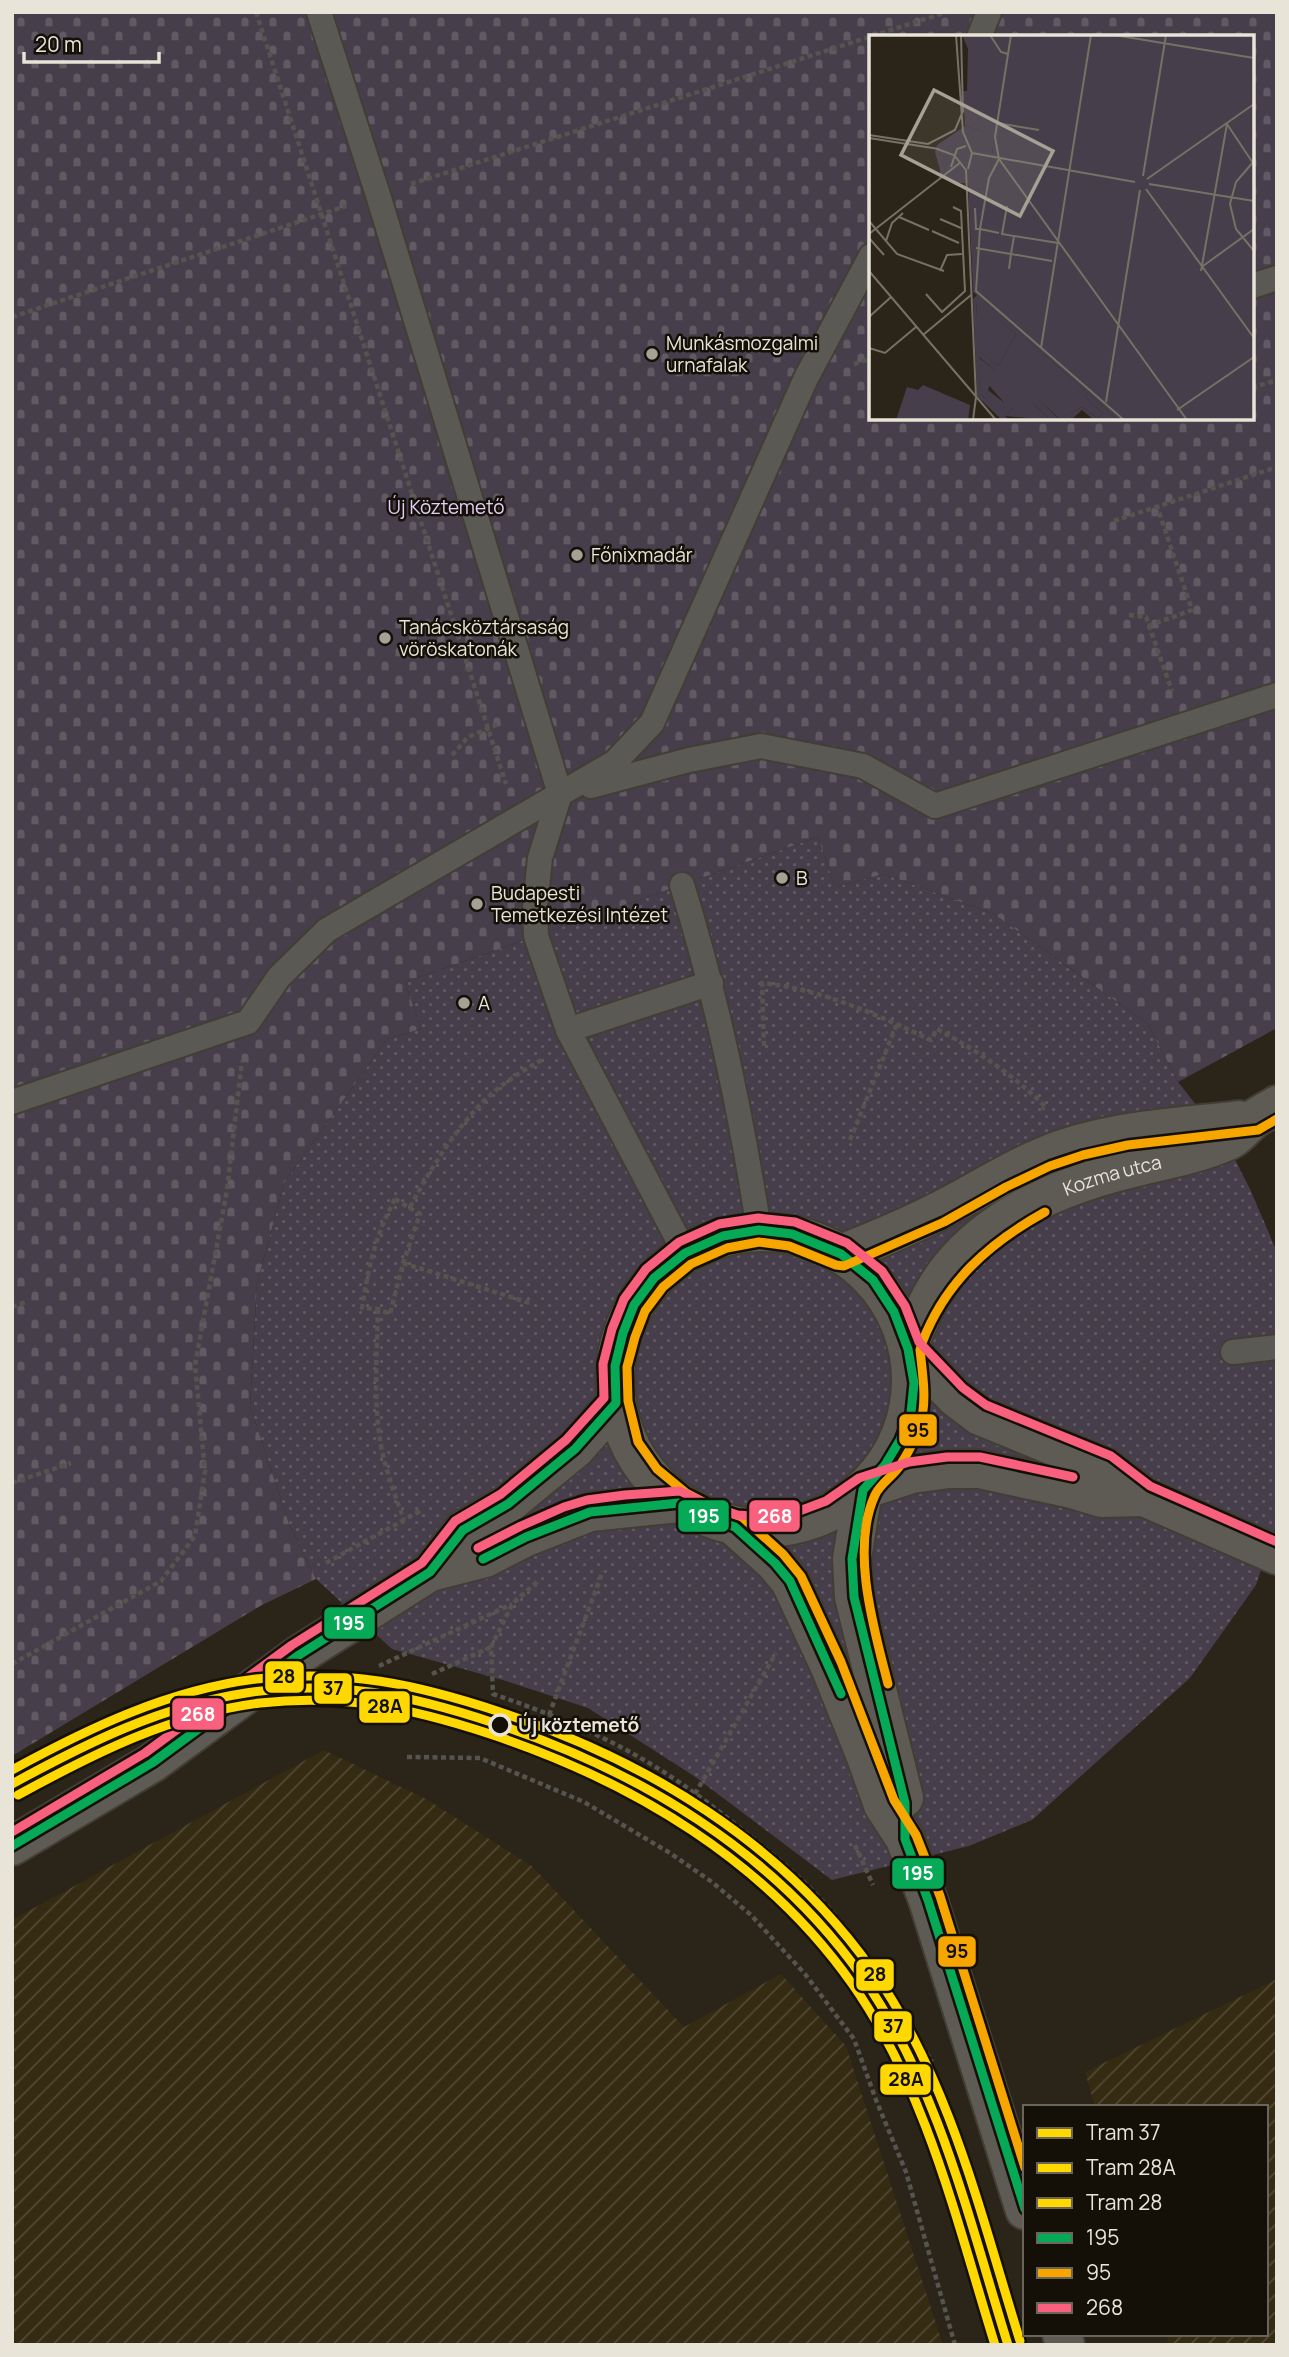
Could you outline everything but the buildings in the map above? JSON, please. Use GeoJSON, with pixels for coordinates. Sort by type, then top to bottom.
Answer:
{"type":"FeatureCollection","features":[{"type":"Feature","properties":{"kind":"street","name":"Kozma utca"},"geometry":{"type":"LineString","coordinates":[[841,1254],[939,1211],[1000,1176],[1045,1155],[1080,1143],[1125,1133],[1266,1112]]}},
{"type":"Feature","properties":{"kind":"street","name":"Kozma utca"},"geometry":{"type":"LineString","coordinates":[[908,1349],[916,1324],[949,1269],[968,1249],[1000,1223],[1037,1202],[1082,1182],[1173,1159],[1231,1139],[1266,1112]]}},
{"type":"Feature","properties":{"kind":"street"},"geometry":{"type":"LineString","coordinates":[[759,1230],[792,1234],[841,1254],[873,1280],[894,1312],[908,1349],[914,1383],[911,1413],[900,1440],[885,1465],[863,1490],[832,1512],[797,1525],[771,1529],[736,1527],[706,1517],[678,1503],[648,1477],[627,1447],[616,1404],[615,1366],[623,1334],[634,1305],[654,1278],[685,1253],[723,1236],[759,1230]]}},
{"type":"Feature","properties":{"kind":"street"},"geometry":{"type":"LineString","coordinates":[[908,1349],[955,1397],[980,1416],[1105,1467],[1144,1497],[1277,1555]]}},
{"type":"Feature","properties":{"kind":"street"},"geometry":{"type":"LineString","coordinates":[[430,1572],[463,1531],[508,1504],[575,1448],[616,1404]]}},
{"type":"Feature","properties":{"kind":"street"},"geometry":{"type":"LineString","coordinates":[[863,1490],[912,1474],[948,1468],[979,1469],[1102,1498],[1144,1497]]}},
{"type":"Feature","properties":{"kind":"street"},"geometry":{"type":"LineString","coordinates":[[863,1490],[852,1559],[854,1597],[905,1803],[905,1839]]}},
{"type":"Feature","properties":{"kind":"street"},"geometry":{"type":"LineString","coordinates":[[12,1846],[152,1763],[299,1655],[430,1572],[485,1558],[526,1537],[590,1512],[678,1503]]}},
{"type":"Feature","properties":{"kind":"street"},"geometry":{"type":"LineString","coordinates":[[736,1527],[775,1563],[790,1581],[834,1678],[883,1805],[905,1839],[928,1900],[1023,2203]]}},
{"type":"Feature","properties":{"kind":"lane"},"geometry":{"type":"LineString","coordinates":[[318,12],[377,195],[560,794],[540,858],[535,907],[536,936],[568,1030],[685,1253]]}},
{"type":"Feature","properties":{"kind":"lane"},"geometry":{"type":"LineString","coordinates":[[980,35],[989,12]]}},
{"type":"Feature","properties":{"kind":"lane"},"geometry":{"type":"LineString","coordinates":[[12,1101],[248,1022],[279,977],[327,930],[615,762],[652,723],[806,378],[869,260]]}},
{"type":"Feature","properties":{"kind":"lane"},"geometry":{"type":"LineString","coordinates":[[1254,285],[1277,278]]}},
{"type":"Feature","properties":{"kind":"lane"},"geometry":{"type":"LineString","coordinates":[[560,794],[689,760],[761,746],[863,766],[935,806],[1277,695]]}},
{"type":"Feature","properties":{"kind":"lane"},"geometry":{"type":"LineString","coordinates":[[682,885],[711,983],[744,1136],[759,1230]]}},
{"type":"Feature","properties":{"kind":"lane"},"geometry":{"type":"LineString","coordinates":[[568,1030],[711,983]]}},
{"type":"Feature","properties":{"kind":"lane"},"geometry":{"type":"LineString","coordinates":[[1233,1352],[1277,1347]]}},
{"type":"Feature","properties":{"kind":"path"},"geometry":{"type":"LineString","coordinates":[[256,12],[506,784]]}},
{"type":"Feature","properties":{"kind":"path"},"geometry":{"type":"LineString","coordinates":[[875,35],[947,12]]}},
{"type":"Feature","properties":{"kind":"path"},"geometry":{"type":"LineString","coordinates":[[12,317],[377,195],[869,37]]}},
{"type":"Feature","properties":{"kind":"path"},"geometry":{"type":"LineString","coordinates":[[1254,387],[1277,380]]}},
{"type":"Feature","properties":{"kind":"path"},"geometry":{"type":"LineString","coordinates":[[1114,521],[1277,467]]}},
{"type":"Feature","properties":{"kind":"path"},"geometry":{"type":"LineString","coordinates":[[1149,626],[1192,610],[1157,506]]}},
{"type":"Feature","properties":{"kind":"path"},"geometry":{"type":"LineString","coordinates":[[1129,615],[1146,617],[1184,725]]}},
{"type":"Feature","properties":{"kind":"path"},"geometry":{"type":"LineString","coordinates":[[452,755],[468,737],[487,727],[535,712]]}},
{"type":"Feature","properties":{"kind":"path"},"geometry":{"type":"LineString","coordinates":[[765,1050],[762,983],[783,985],[818,994],[931,1040],[937,1029],[973,1048],[1020,1082],[1046,1107]]}},
{"type":"Feature","properties":{"kind":"path"},"geometry":{"type":"LineString","coordinates":[[12,1664],[161,1581],[195,1536],[205,1471],[195,1365],[227,1190],[248,1022]]}},
{"type":"Feature","properties":{"kind":"path"},"geometry":{"type":"LineString","coordinates":[[850,1140],[897,1024]]}},
{"type":"Feature","properties":{"kind":"path"},"geometry":{"type":"LineString","coordinates":[[410,1207],[441,1154],[482,1102],[544,1058]]}},
{"type":"Feature","properties":{"kind":"path"},"geometry":{"type":"LineString","coordinates":[[395,1199],[410,1207],[420,1213],[403,1262],[390,1314],[378,1309],[362,1308],[367,1272],[382,1222],[395,1199]]}},
{"type":"Feature","properties":{"kind":"path"},"geometry":{"type":"LineString","coordinates":[[403,1262],[530,1303]]}},
{"type":"Feature","properties":{"kind":"path"},"geometry":{"type":"LineString","coordinates":[[12,1307],[26,1302]]}},
{"type":"Feature","properties":{"kind":"path"},"geometry":{"type":"LineString","coordinates":[[378,1309],[376,1401],[381,1446],[404,1520]]}},
{"type":"Feature","properties":{"kind":"path"},"geometry":{"type":"LineString","coordinates":[[12,1483],[71,1463]]}},
{"type":"Feature","properties":{"kind":"path"},"geometry":{"type":"LineString","coordinates":[[549,1715],[603,1571]]}},
{"type":"Feature","properties":{"kind":"path"},"geometry":{"type":"LineString","coordinates":[[379,1666],[513,1603],[543,1577]]}},
{"type":"Feature","properties":{"kind":"path"},"geometry":{"type":"LineString","coordinates":[[513,1603],[491,1647],[494,1694],[611,1742],[654,1766],[695,1794],[790,1868],[829,1908],[896,2002],[941,2078],[982,2068]]}},
{"type":"Feature","properties":{"kind":"path"},"geometry":{"type":"LineString","coordinates":[[432,1674],[491,1647]]}},
{"type":"Feature","properties":{"kind":"path"},"geometry":{"type":"LineString","coordinates":[[695,1794],[778,1651]]}},
{"type":"Feature","properties":{"kind":"path"},"geometry":{"type":"LineString","coordinates":[[407,1756],[480,1758],[584,1802],[670,1853],[712,1882],[751,1915],[806,1974],[854,2039],[906,2172],[955,2345]]}},
{"type":"Feature","properties":{"kind":"shaded area"},"geometry":{"type":"Polygon","coordinates":[[[324,1750],[428,1800],[533,1867],[684,2027],[781,1974],[846,2046],[943,2345],[12,2345],[12,1920],[324,1750]]]}},
{"type":"Feature","properties":{"kind":"shaded area"},"geometry":{"type":"Polygon","coordinates":[[[1277,1979],[1277,2345],[1169,2345],[1167,2336],[1268,2336],[1268,2105],[1094,2105],[1085,2072],[1277,1979]]]}},
{"type":"Feature","properties":{"kind":"green space","name":"Új Köztemető"},"geometry":{"type":"Polygon","coordinates":[[[12,12],[1277,12],[1277,1028],[1178,1082],[1148,1024],[994,914],[884,874],[835,887],[818,837],[405,982],[421,1029],[387,1039],[284,1183],[257,1284],[250,1406],[289,1524],[316,1579],[262,1605],[12,1756],[12,12]]]}},
{"type":"Feature","properties":{"kind":"green space"},"geometry":{"type":"Polygon","coordinates":[[[818,837],[835,887],[884,874],[994,914],[1148,1024],[1178,1082],[1227,1144],[1277,1252],[1277,1523],[1256,1585],[1190,1678],[1032,1820],[969,1846],[832,1880],[694,1776],[588,1708],[506,1681],[392,1649],[316,1579],[289,1524],[250,1406],[257,1284],[284,1183],[387,1039],[421,1029],[405,982],[818,837]]]}},
{"type":"Feature","properties":{"kind":"tram line","name":"28"},"geometry":{"type":"LineString","coordinates":[[12,1770],[100,1726],[192,1692],[256,1679],[320,1676],[380,1681],[469,1702],[554,1732],[658,1781],[754,1845],[797,1883],[837,1925],[873,1971],[900,2013],[943,2103],[977,2198],[1020,2341]]}},
{"type":"Feature","properties":{"kind":"tram line","name":"37"},"geometry":{"type":"LineString","coordinates":[[12,1784],[125,1728],[184,1707],[246,1693],[310,1688],[372,1692],[463,1713],[548,1742],[651,1791],[746,1854],[828,1933],[863,1978],[889,2020],[932,2109],[965,2203],[1008,2345]]}},
{"type":"Feature","properties":{"kind":"tram line","name":"28A"},"geometry":{"type":"LineString","coordinates":[[18,1795],[105,1750],[196,1716],[260,1703],[321,1700],[405,1710],[490,1734],[543,1753],[644,1801],[737,1863],[780,1900],[818,1941],[853,1985],[879,2026],[920,2113],[953,2205],[995,2345]]}},
{"type":"Feature","properties":{"kind":"transit line","name":"95"},"geometry":{"type":"LineString","coordinates":[[1023,2162],[940,1896],[916,1835],[894,1800],[841,1662],[801,1576],[783,1554],[742,1517],[711,1506],[686,1493],[657,1469],[638,1442],[628,1401],[627,1367],[645,1311],[663,1287],[691,1264],[727,1248],[759,1242],[789,1246],[844,1266],[944,1222],[1050,1166],[1128,1145],[1258,1130],[1277,1119]]}},
{"type":"Feature","properties":{"kind":"transit line","name":"95"},"geometry":{"type":"LineString","coordinates":[[888,1684],[867,1589],[865,1540],[868,1516],[875,1495],[899,1467],[916,1437],[924,1398],[920,1350],[922,1343],[943,1301],[971,1266],[1005,1237],[1045,1212]]}},
{"type":"Feature","properties":{"kind":"transit line","name":"268"},"geometry":{"type":"LineString","coordinates":[[12,1832],[145,1753],[292,1645],[422,1563],[455,1521],[501,1494],[566,1440],[604,1398],[603,1364],[612,1329],[624,1299],[646,1269],[679,1242],[719,1224],[758,1218],[795,1222],[847,1243],[882,1271],[905,1306],[919,1342],[963,1388],[986,1405],[1111,1456],[1150,1486],[1277,1542]]}},
{"type":"Feature","properties":{"kind":"transit line","name":"195"},"geometry":{"type":"LineString","coordinates":[[12,1846],[152,1763],[299,1655],[430,1572],[463,1530],[508,1504],[575,1449],[616,1403],[615,1366],[623,1333],[634,1305],[654,1278],[685,1253],[723,1236],[759,1230],[792,1234],[841,1254],[873,1280],[894,1312],[908,1349],[914,1383],[911,1413],[900,1440],[885,1465],[863,1490],[852,1559],[854,1597],[905,1803],[905,1839],[928,1900],[1023,2203]]}},
{"type":"Feature","properties":{"kind":"transit line","name":"268"},"geometry":{"type":"LineString","coordinates":[[478,1548],[564,1507],[587,1500],[625,1495],[680,1491],[737,1515],[770,1517],[794,1513],[826,1501],[859,1478],[909,1462],[947,1457],[980,1457],[1073,1477]]}},
{"type":"Feature","properties":{"kind":"transit line","name":"195"},"geometry":{"type":"LineString","coordinates":[[483,1559],[526,1537],[590,1512],[679,1503],[706,1517],[735,1527],[775,1563],[790,1581],[841,1694]]}},
{"type":"Feature","properties":{"kind":"place","name":"Munkásmozgalmi urnafalak"},"geometry":{"type":"Point","coordinates":[652,354]}},
{"type":"Feature","properties":{"kind":"place","name":"Főnixmadár"},"geometry":{"type":"Point","coordinates":[577,555]}},
{"type":"Feature","properties":{"kind":"place","name":"Tanácsköztársaság vöröskatonák"},"geometry":{"type":"Point","coordinates":[385,638]}},
{"type":"Feature","properties":{"kind":"place","name":"B"},"geometry":{"type":"Point","coordinates":[782,878]}},
{"type":"Feature","properties":{"kind":"place","name":"Budapesti Temetkezési Intézet"},"geometry":{"type":"Point","coordinates":[477,904]}},
{"type":"Feature","properties":{"kind":"place","name":"A"},"geometry":{"type":"Point","coordinates":[464,1003]}},
{"type":"Feature","properties":{"kind":"place","name":"Új köztemető"},"geometry":{"type":"Point","coordinates":[500,1725]}}]}
